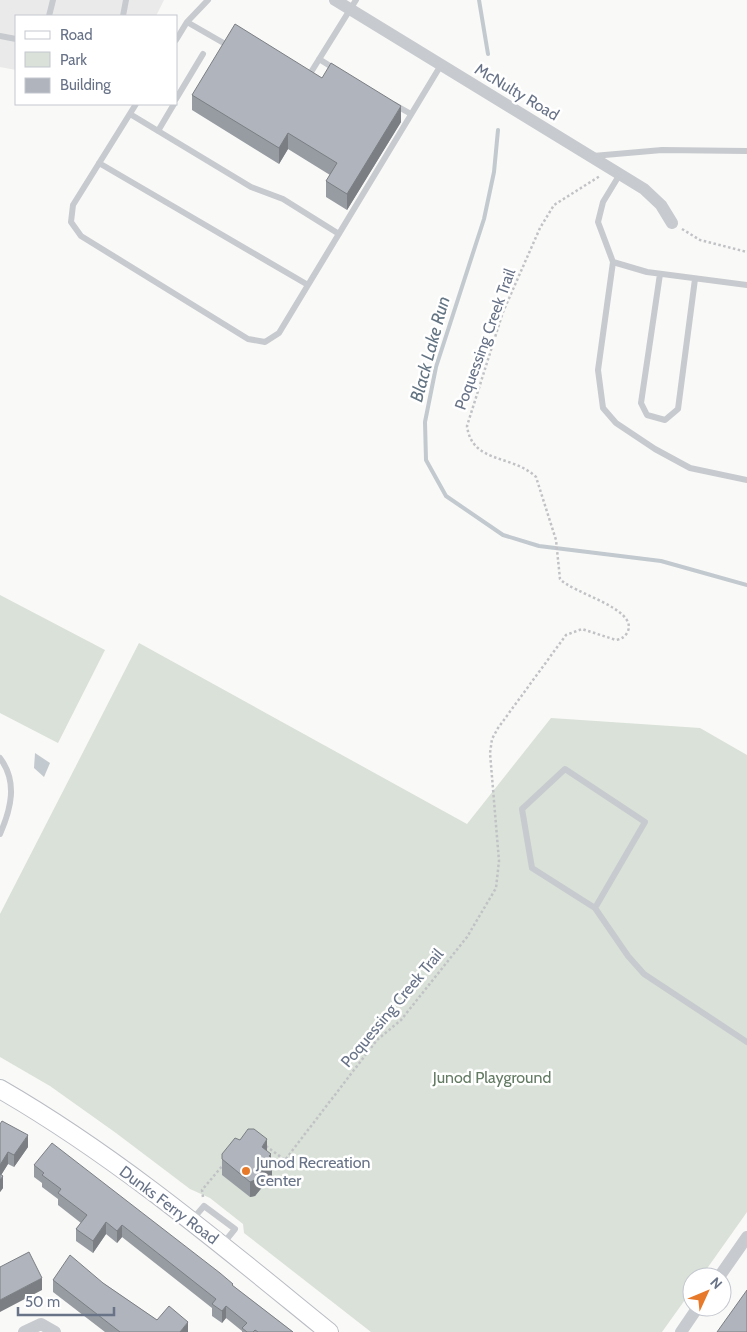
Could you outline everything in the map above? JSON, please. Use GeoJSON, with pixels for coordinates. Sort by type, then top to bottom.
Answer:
{"type":"FeatureCollection","features":[{"type":"Feature","properties":{"kind":"street","name":"McNulty Road"},"geometry":{"type":"LineString","coordinates":[[335,0],[353,4],[441,65],[652,195],[672,223]]}},
{"type":"Feature","properties":{"kind":"street","name":"Dunks Ferry Road"},"geometry":{"type":"LineString","coordinates":[[0,1089],[73,1134],[191,1221],[329,1332]]}},
{"type":"Feature","properties":{"kind":"street"},"geometry":{"type":"LineString","coordinates":[[726,1267],[747,1237]]}},
{"type":"Feature","properties":{"kind":"street"},"geometry":{"type":"LineString","coordinates":[[681,1332],[691,1317]]}},
{"type":"Feature","properties":{"kind":"street"},"geometry":{"type":"LineString","coordinates":[[24,1332],[41,1324],[55,1332]]}},
{"type":"Feature","properties":{"kind":"lane"},"geometry":{"type":"LineString","coordinates":[[49,15],[53,0]]}},
{"type":"Feature","properties":{"kind":"lane"},"geometry":{"type":"LineString","coordinates":[[123,15],[126,0]]}},
{"type":"Feature","properties":{"kind":"lane"},"geometry":{"type":"LineString","coordinates":[[178,37],[187,22],[208,0]]}},
{"type":"Feature","properties":{"kind":"lane"},"geometry":{"type":"LineString","coordinates":[[307,78],[353,4]]}},
{"type":"Feature","properties":{"kind":"lane"},"geometry":{"type":"LineString","coordinates":[[187,22],[227,46]]}},
{"type":"Feature","properties":{"kind":"lane"},"geometry":{"type":"LineString","coordinates":[[0,36],[15,39]]}},
{"type":"Feature","properties":{"kind":"lane"},"geometry":{"type":"LineString","coordinates":[[178,96],[203,54]]}},
{"type":"Feature","properties":{"kind":"lane"},"geometry":{"type":"LineString","coordinates":[[319,59],[344,74]]}},
{"type":"Feature","properties":{"kind":"lane"},"geometry":{"type":"LineString","coordinates":[[135,105],[73,205],[71,222],[81,236],[248,339],[265,342],[278,333],[441,65]]}},
{"type":"Feature","properties":{"kind":"lane"},"geometry":{"type":"LineString","coordinates":[[386,99],[411,114]]}},
{"type":"Feature","properties":{"kind":"lane"},"geometry":{"type":"LineString","coordinates":[[158,131],[173,105]]}},
{"type":"Feature","properties":{"kind":"lane"},"geometry":{"type":"LineString","coordinates":[[130,114],[252,187],[283,199],[338,234]]}},
{"type":"Feature","properties":{"kind":"lane"},"geometry":{"type":"LineString","coordinates":[[591,156],[662,150],[747,151]]}},
{"type":"Feature","properties":{"kind":"lane"},"geometry":{"type":"LineString","coordinates":[[99,163],[308,285]]}},
{"type":"Feature","properties":{"kind":"lane"},"geometry":{"type":"LineString","coordinates":[[620,174],[603,202],[598,222],[613,262],[598,370],[603,408],[616,423],[655,449],[690,468],[747,480]]}},
{"type":"Feature","properties":{"kind":"lane"},"geometry":{"type":"LineString","coordinates":[[613,262],[660,274],[747,285]]}},
{"type":"Feature","properties":{"kind":"lane"},"geometry":{"type":"LineString","coordinates":[[660,274],[642,403],[647,415],[656,419],[666,420],[678,409],[695,279]]}},
{"type":"Feature","properties":{"kind":"lane"},"geometry":{"type":"LineString","coordinates":[[0,758],[7,768],[12,790],[9,814],[0,834]]}},
{"type":"Feature","properties":{"kind":"lane"},"geometry":{"type":"LineString","coordinates":[[594,908],[645,822],[565,769],[522,809],[532,868],[594,908],[628,956],[644,974],[747,1042]]}},
{"type":"Feature","properties":{"kind":"lane"},"geometry":{"type":"LineString","coordinates":[[191,1221],[204,1206],[235,1229],[222,1246]]}},
{"type":"Feature","properties":{"kind":"path","name":"Poquessing Creek Trail"},"geometry":{"type":"LineString","coordinates":[[263,1144],[284,1160],[377,1040],[401,1020],[467,937],[496,888],[499,861],[490,753],[492,739],[498,728],[566,635],[582,629],[616,640],[624,637],[628,631],[629,623],[621,613],[567,585],[560,579],[554,531],[536,477],[512,462],[478,450],[470,441],[467,426],[503,312],[540,228],[554,205],[596,177]]}},
{"type":"Feature","properties":{"kind":"path"},"geometry":{"type":"LineString","coordinates":[[672,223],[700,240],[747,252]]}},
{"type":"Feature","properties":{"kind":"path"},"geometry":{"type":"LineString","coordinates":[[204,1206],[202,1190],[226,1161]]}},
{"type":"Feature","properties":{"kind":"shaded area"},"geometry":{"type":"Polygon","coordinates":[[[0,0],[164,0],[156,15],[15,15],[15,70],[0,67],[0,0]]]}},
{"type":"Feature","properties":{"kind":"shaded area"},"geometry":{"type":"Polygon","coordinates":[[[35,753],[50,763],[44,777],[34,768],[35,753]]]}},
{"type":"Feature","properties":{"kind":"green space"},"geometry":{"type":"Polygon","coordinates":[[[0,595],[105,650],[58,743],[0,713],[0,595]]]}},
{"type":"Feature","properties":{"kind":"green space","name":"Junod Playground"},"geometry":{"type":"Polygon","coordinates":[[[139,643],[467,824],[551,718],[700,728],[747,755],[747,1212],[708,1267],[682,1267],[682,1304],[662,1332],[371,1332],[244,1233],[243,1224],[210,1198],[190,1189],[50,1086],[0,1057],[0,914],[139,643]]]}},
{"type":"Feature","properties":{"kind":"building"},"geometry":{"type":"Polygon","coordinates":[[[235,24],[322,78],[331,63],[401,106],[347,194],[326,181],[337,163],[288,133],[279,148],[192,95],[235,24]]]}},
{"type":"Feature","properties":{"kind":"building"},"geometry":{"type":"Polygon","coordinates":[[[2,1121],[28,1135],[14,1155],[8,1152],[0,1165],[0,1124],[2,1121]]]}},
{"type":"Feature","properties":{"kind":"building"},"geometry":{"type":"Polygon","coordinates":[[[248,1129],[254,1129],[267,1139],[262,1147],[271,1154],[269,1156],[272,1159],[255,1180],[250,1182],[222,1159],[222,1154],[235,1138],[240,1140],[248,1129]]]}},
{"type":"Feature","properties":{"kind":"building"},"geometry":{"type":"Polygon","coordinates":[[[52,1143],[293,1332],[258,1332],[255,1330],[247,1332],[242,1328],[247,1323],[226,1306],[222,1311],[212,1304],[216,1299],[122,1225],[117,1231],[106,1222],[93,1241],[76,1229],[87,1215],[58,1193],[61,1189],[42,1175],[44,1173],[34,1165],[52,1143]]]}},
{"type":"Feature","properties":{"kind":"building"},"geometry":{"type":"Polygon","coordinates":[[[29,1252],[42,1278],[0,1300],[0,1267],[29,1252]]]}},
{"type":"Feature","properties":{"kind":"building"},"geometry":{"type":"Polygon","coordinates":[[[70,1255],[103,1283],[157,1320],[169,1306],[188,1322],[180,1332],[120,1332],[53,1280],[70,1255]]]}},
{"type":"Feature","properties":{"kind":"building"},"geometry":{"type":"Polygon","coordinates":[[[747,1290],[747,1332],[717,1332],[728,1317],[732,1317],[732,1311],[747,1290]]]}},
{"type":"Feature","properties":{"kind":"waterway","name":"Black Lake Run"},"geometry":{"type":"LineString","coordinates":[[479,0],[488,54]]}},
{"type":"Feature","properties":{"kind":"waterway","name":"Black Lake Run"},"geometry":{"type":"LineString","coordinates":[[498,130],[494,172],[484,219],[436,367],[425,422],[426,460],[446,496],[503,535],[539,546],[661,561],[747,585]]}},
{"type":"Feature","properties":{"kind":"place","name":"Junod Recreation Center"},"geometry":{"type":"Point","coordinates":[246,1171]}}]}
